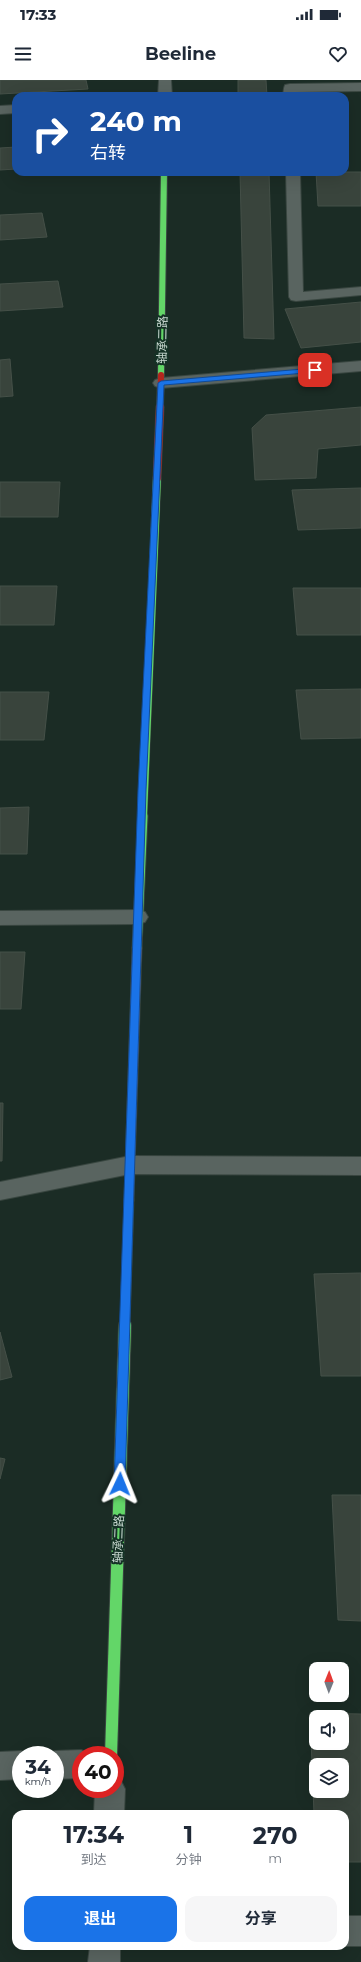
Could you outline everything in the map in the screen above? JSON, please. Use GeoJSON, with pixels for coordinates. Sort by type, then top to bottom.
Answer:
{"type":"FeatureCollection","features":[{"type":"Feature","properties":{"kind":"street"},"geometry":{"type":"LineString","coordinates":[[165,80],[165,92]]}},
{"type":"Feature","properties":{"kind":"street"},"geometry":{"type":"LineString","coordinates":[[290,92],[290,88],[361,87]]}},
{"type":"Feature","properties":{"kind":"street"},"geometry":{"type":"LineString","coordinates":[[0,110],[12,109]]}},
{"type":"Feature","properties":{"kind":"street","name":"轴承二路"},"geometry":{"type":"LineString","coordinates":[[111,1746],[138,917],[161,383],[164,176]]}},
{"type":"Feature","properties":{"kind":"street"},"geometry":{"type":"LineString","coordinates":[[293,176],[296,297],[361,291]]}},
{"type":"Feature","properties":{"kind":"street"},"geometry":{"type":"LineString","coordinates":[[161,383],[361,366]]}},
{"type":"Feature","properties":{"kind":"street"},"geometry":{"type":"LineString","coordinates":[[0,918],[138,917]]}},
{"type":"Feature","properties":{"kind":"street"},"geometry":{"type":"LineString","coordinates":[[0,1191],[130,1165],[361,1166]]}},
{"type":"Feature","properties":{"kind":"street"},"geometry":{"type":"LineString","coordinates":[[0,1766],[12,1765]]}},
{"type":"Feature","properties":{"kind":"street"},"geometry":{"type":"LineString","coordinates":[[109,1810],[110,1798]]}},
{"type":"Feature","properties":{"kind":"street"},"geometry":{"type":"LineString","coordinates":[[349,1931],[361,1931]]}},
{"type":"Feature","properties":{"kind":"street"},"geometry":{"type":"LineString","coordinates":[[104,1962],[105,1950]]}},
{"type":"Feature","properties":{"kind":"building"},"geometry":{"type":"Polygon","coordinates":[[[0,80],[86,80],[88,89],[12,92],[12,93],[0,94],[0,80]]]}},
{"type":"Feature","properties":{"kind":"building"},"geometry":{"type":"Polygon","coordinates":[[[238,80],[266,80],[267,92],[238,92],[238,80]]]}},
{"type":"Feature","properties":{"kind":"building"},"geometry":{"type":"Polygon","coordinates":[[[12,147],[12,169],[0,170],[0,148],[12,147]]]}},
{"type":"Feature","properties":{"kind":"building"},"geometry":{"type":"Polygon","coordinates":[[[349,172],[361,172],[361,206],[318,206],[316,176],[349,176],[349,172]]]}},
{"type":"Feature","properties":{"kind":"building"},"geometry":{"type":"Polygon","coordinates":[[[240,176],[269,176],[274,339],[244,338],[240,176]]]}},
{"type":"Feature","properties":{"kind":"building"},"geometry":{"type":"Polygon","coordinates":[[[42,213],[47,237],[0,240],[0,215],[42,213]]]}},
{"type":"Feature","properties":{"kind":"building"},"geometry":{"type":"Polygon","coordinates":[[[58,281],[63,307],[0,311],[0,284],[58,281]]]}},
{"type":"Feature","properties":{"kind":"building"},"geometry":{"type":"Polygon","coordinates":[[[361,302],[361,342],[301,348],[285,309],[361,302]]]}},
{"type":"Feature","properties":{"kind":"building"},"geometry":{"type":"Polygon","coordinates":[[[10,359],[13,396],[0,397],[0,360],[10,359]]]}},
{"type":"Feature","properties":{"kind":"building"},"geometry":{"type":"Polygon","coordinates":[[[361,407],[361,445],[318,449],[316,478],[255,480],[252,428],[266,415],[361,407]]]}},
{"type":"Feature","properties":{"kind":"building"},"geometry":{"type":"Polygon","coordinates":[[[0,482],[60,482],[58,517],[0,517],[0,482]]]}},
{"type":"Feature","properties":{"kind":"building"},"geometry":{"type":"Polygon","coordinates":[[[361,488],[361,528],[298,530],[292,490],[361,488]]]}},
{"type":"Feature","properties":{"kind":"building"},"geometry":{"type":"Polygon","coordinates":[[[0,586],[57,586],[54,625],[0,625],[0,586]]]}},
{"type":"Feature","properties":{"kind":"building"},"geometry":{"type":"Polygon","coordinates":[[[293,588],[361,588],[361,635],[297,635],[293,588]]]}},
{"type":"Feature","properties":{"kind":"building"},"geometry":{"type":"Polygon","coordinates":[[[361,689],[361,738],[301,739],[296,690],[361,689]]]}},
{"type":"Feature","properties":{"kind":"building"},"geometry":{"type":"Polygon","coordinates":[[[0,692],[49,692],[44,740],[0,740],[0,692]]]}},
{"type":"Feature","properties":{"kind":"building"},"geometry":{"type":"Polygon","coordinates":[[[29,807],[27,854],[0,854],[0,808],[29,807]]]}},
{"type":"Feature","properties":{"kind":"building"},"geometry":{"type":"Polygon","coordinates":[[[0,952],[25,952],[21,1009],[0,1009],[0,952]]]}},
{"type":"Feature","properties":{"kind":"building"},"geometry":{"type":"Polygon","coordinates":[[[0,1103],[3,1103],[2,1161],[0,1161],[0,1103]]]}},
{"type":"Feature","properties":{"kind":"building"},"geometry":{"type":"Polygon","coordinates":[[[361,1273],[361,1376],[321,1376],[314,1274],[361,1273]]]}},
{"type":"Feature","properties":{"kind":"building"},"geometry":{"type":"Polygon","coordinates":[[[0,1332],[12,1377],[0,1380],[0,1332]]]}},
{"type":"Feature","properties":{"kind":"building"},"geometry":{"type":"Polygon","coordinates":[[[0,1458],[5,1459],[0,1479],[0,1458]]]}},
{"type":"Feature","properties":{"kind":"building"},"geometry":{"type":"Polygon","coordinates":[[[332,1495],[361,1495],[361,1621],[338,1620],[332,1495]]]}},
{"type":"Feature","properties":{"kind":"building"},"geometry":{"type":"Polygon","coordinates":[[[349,1714],[361,1714],[361,1862],[349,1862],[349,1810],[314,1810],[313,1798],[349,1798],[349,1758],[312,1758],[311,1750],[349,1750],[349,1714]]]}},
{"type":"Feature","properties":{"kind":"traffic: fast"},"geometry":{"type":"LineString","coordinates":[[161,375],[164,176]]}},
{"type":"Feature","properties":{"kind":"traffic: fast"},"geometry":{"type":"LineString","coordinates":[[137,948],[157,478]]}},
{"type":"Feature","properties":{"kind":"traffic: fast"},"geometry":{"type":"LineString","coordinates":[[111,1746],[129,1200]]}},
{"type":"Feature","properties":{"kind":"traffic: slow"},"geometry":{"type":"LineString","coordinates":[[129,1200],[137,948]]}},
{"type":"Feature","properties":{"kind":"traffic: jam"},"geometry":{"type":"LineString","coordinates":[[157,478],[161,375]]}},
{"type":"Feature","properties":{"kind":"route"},"geometry":{"type":"LineString","coordinates":[[120,1484],[142,790],[161,383],[315,370]]}}]}
